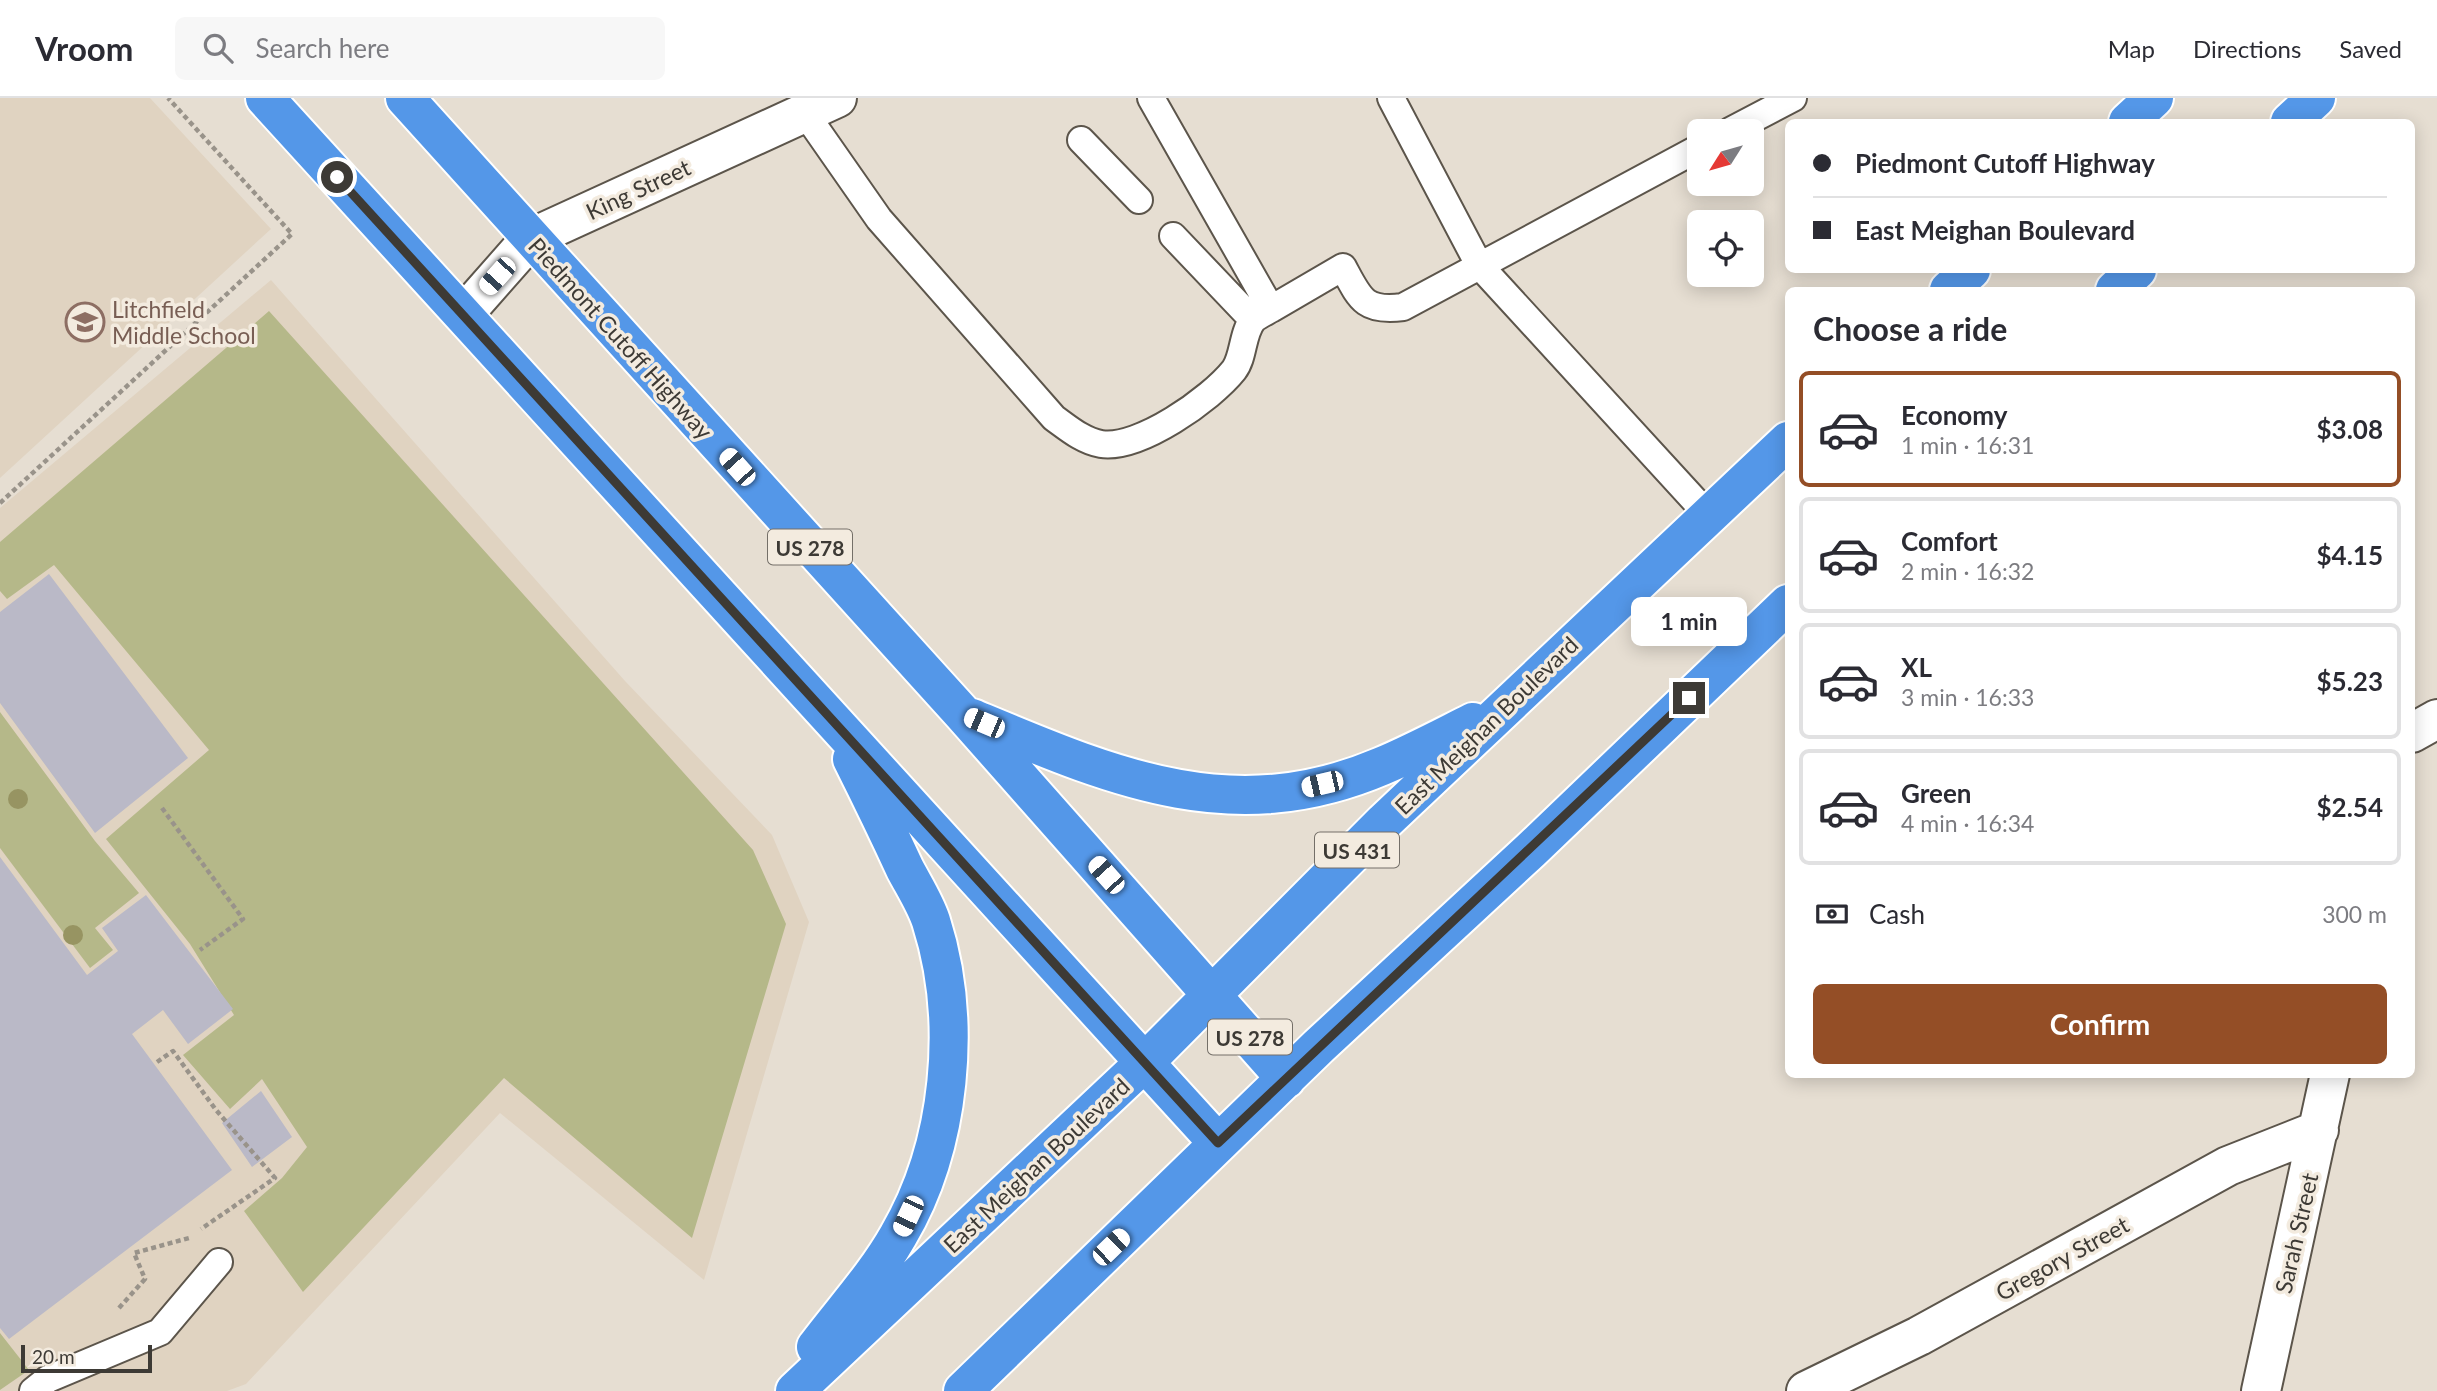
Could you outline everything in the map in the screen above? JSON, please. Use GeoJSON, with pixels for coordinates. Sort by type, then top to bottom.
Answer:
{"type":"FeatureCollection","features":[{"type":"Feature","properties":{"kind":"highway"},"geometry":{"type":"LineString","coordinates":[[265,98],[1218,1143]]}},
{"type":"Feature","properties":{"kind":"highway","name":"Piedmont Cutoff Highway"},"geometry":{"type":"LineString","coordinates":[[405,98],[962,713],[1286,1079]]}},
{"type":"Feature","properties":{"kind":"highway"},"geometry":{"type":"LineString","coordinates":[[2293,119],[2316,98]]}},
{"type":"Feature","properties":{"kind":"highway"},"geometry":{"type":"LineString","coordinates":[[1952,287],[1968,273]]}},
{"type":"Feature","properties":{"kind":"highway"},"geometry":{"type":"LineString","coordinates":[[2118,287],[2134,273]]}},
{"type":"Feature","properties":{"kind":"highway","name":"East Meighan Boulevard"},"geometry":{"type":"LineString","coordinates":[[795,1391],[1214,996],[1384,822],[1503,707],[1785,444]]}},
{"type":"Feature","properties":{"kind":"highway"},"geometry":{"type":"LineString","coordinates":[[1286,1079],[1785,607]]}},
{"type":"Feature","properties":{"kind":"highway"},"geometry":{"type":"LineString","coordinates":[[962,713],[1119,777],[1169,789],[1247,794],[1301,789],[1381,767],[1503,707]]}},
{"type":"Feature","properties":{"kind":"highway"},"geometry":{"type":"LineString","coordinates":[[783,1391],[898,1237],[917,1196],[932,1153],[942,1108],[947,1063],[947,1015],[941,967],[930,920],[835,722]]}},
{"type":"Feature","properties":{"kind":"highway","name":"US 278"},"geometry":{"type":"LineString","coordinates":[[963,1391],[1286,1079]]}},
{"type":"Feature","properties":{"kind":"street","name":"King Street"},"geometry":{"type":"LineString","coordinates":[[464,314],[531,238],[821,106]]}},
{"type":"Feature","properties":{"kind":"street"},"geometry":{"type":"LineString","coordinates":[[2415,731],[2437,719]]}},
{"type":"Feature","properties":{"kind":"street","name":"Sarah Street"},"geometry":{"type":"LineString","coordinates":[[2261,1391],[2329,1078]]}},
{"type":"Feature","properties":{"kind":"street","name":"Gregory Street"},"geometry":{"type":"LineString","coordinates":[[1806,1391],[1919,1336],[2228,1166],[2319,1130]]}},
{"type":"Feature","properties":{"kind":"lane"},"geometry":{"type":"LineString","coordinates":[[1151,98],[1262,315]]}},
{"type":"Feature","properties":{"kind":"lane"},"geometry":{"type":"LineString","coordinates":[[1391,98],[1479,265],[1709,516]]}},
{"type":"Feature","properties":{"kind":"lane"},"geometry":{"type":"LineString","coordinates":[[1753,119],[1793,98]]}},
{"type":"Feature","properties":{"kind":"lane"},"geometry":{"type":"LineString","coordinates":[[821,106],[879,219],[1055,418],[1077,434],[1101,444],[1124,443],[1159,429],[1209,394],[1236,369],[1262,315],[1343,267],[1365,304],[1382,310],[1403,307],[1687,154]]}},
{"type":"Feature","properties":{"kind":"lane"},"geometry":{"type":"LineString","coordinates":[[1081,139],[1139,201]]}},
{"type":"Feature","properties":{"kind":"lane"},"geometry":{"type":"LineString","coordinates":[[1173,236],[1262,315]]}},
{"type":"Feature","properties":{"kind":"lane"},"geometry":{"type":"LineString","coordinates":[[33,1391],[48,1379],[160,1332],[219,1262]]}},
{"type":"Feature","properties":{"kind":"path"},"geometry":{"type":"LineString","coordinates":[[0,503],[292,234],[167,98]]}},
{"type":"Feature","properties":{"kind":"path"},"geometry":{"type":"LineString","coordinates":[[162,808],[243,919],[200,950]]}},
{"type":"Feature","properties":{"kind":"path"},"geometry":{"type":"LineString","coordinates":[[134,1253],[186,1241],[275,1178],[216,1110],[173,1051],[157,1062]]}},
{"type":"Feature","properties":{"kind":"shaded area","name":"Litchfield Middle School"},"geometry":{"type":"Polygon","coordinates":[[[0,98],[150,98],[271,229],[0,478],[0,98]]]}},
{"type":"Feature","properties":{"kind":"shaded area"},"geometry":{"type":"Polygon","coordinates":[[[271,280],[625,681],[772,835],[809,922],[704,1280],[500,1113],[246,1384],[227,1391],[0,1391],[0,508],[271,280]]]}},
{"type":"Feature","properties":{"kind":"green space"},"geometry":{"type":"Polygon","coordinates":[[[269,311],[753,850],[786,924],[692,1238],[504,1078],[303,1292],[244,1211],[282,1178],[307,1147],[262,1079],[230,1109],[183,1055],[234,1015],[190,944],[106,839],[209,750],[54,565],[7,599],[0,591],[0,542],[269,311]]]}},
{"type":"Feature","properties":{"kind":"green space"},"geometry":{"type":"Polygon","coordinates":[[[0,712],[95,841],[139,893],[95,928],[113,950],[90,968],[0,848],[0,712]]]}},
{"type":"Feature","properties":{"kind":"green space"},"geometry":{"type":"Polygon","coordinates":[[[0,1333],[29,1370],[0,1390],[0,1333]]]}},
{"type":"Feature","properties":{"kind":"building"},"geometry":{"type":"Polygon","coordinates":[[[49,574],[188,758],[95,833],[0,703],[0,612],[49,574]]]}},
{"type":"Feature","properties":{"kind":"building"},"geometry":{"type":"Polygon","coordinates":[[[0,857],[87,975],[118,951],[102,928],[146,895],[233,1009],[188,1044],[163,1010],[132,1034],[232,1170],[9,1339],[0,1328],[0,857]]]}},
{"type":"Feature","properties":{"kind":"building"},"geometry":{"type":"Polygon","coordinates":[[[261,1091],[292,1137],[252,1167],[222,1123],[261,1091]]]}},
{"type":"Feature","properties":{"kind":"place","name":"Litchfield Middle School"},"geometry":{"type":"Point","coordinates":[85,322]}},
{"type":"Feature","properties":{"kind":"route"},"geometry":{"type":"LineString","coordinates":[[337,177],[1218,1143],[1689,698]]}}]}
